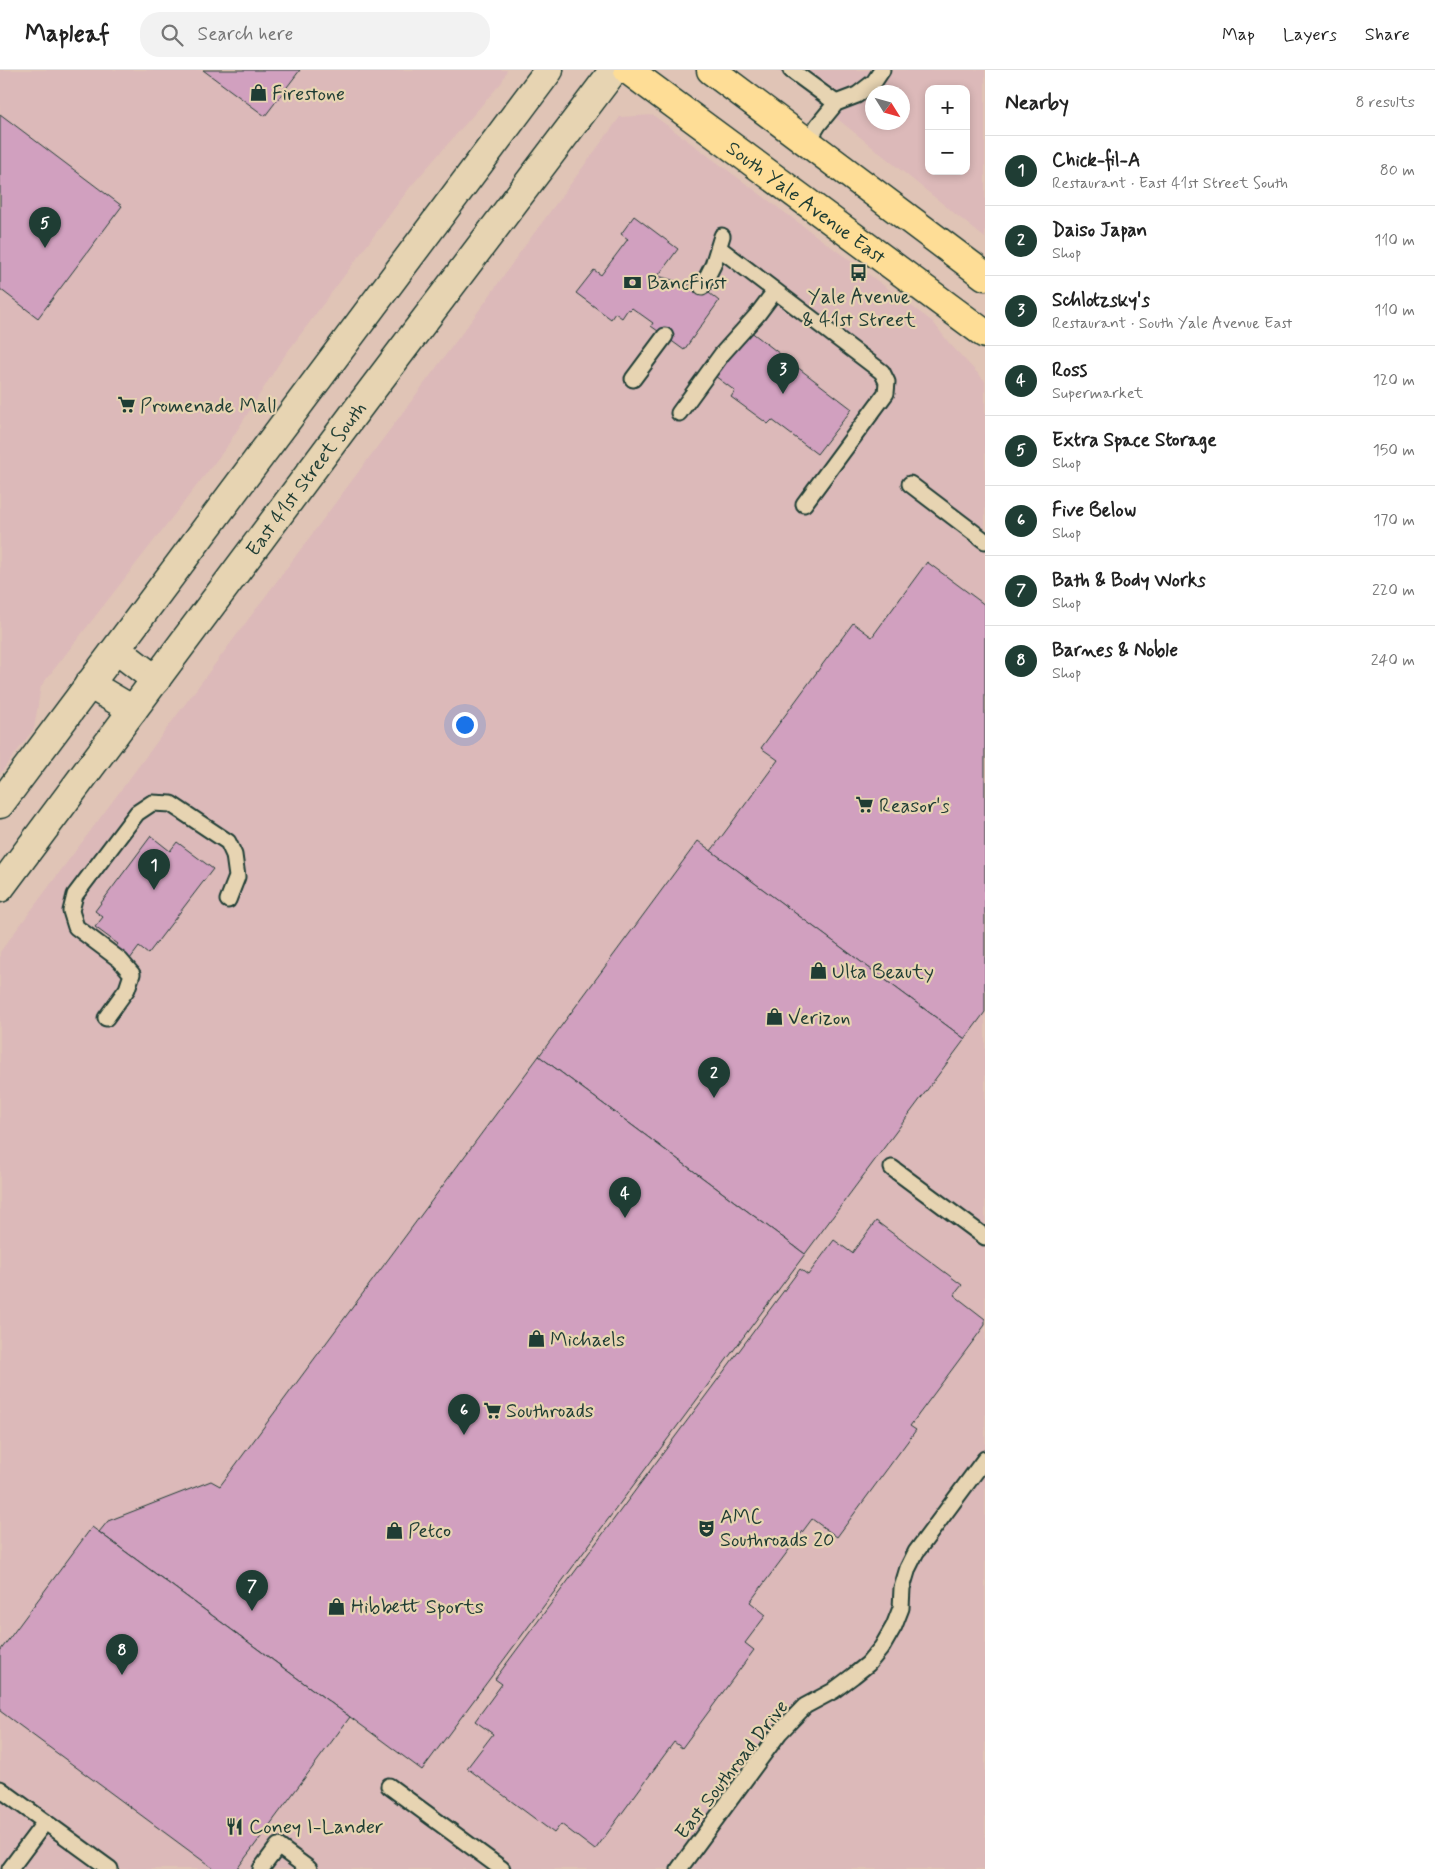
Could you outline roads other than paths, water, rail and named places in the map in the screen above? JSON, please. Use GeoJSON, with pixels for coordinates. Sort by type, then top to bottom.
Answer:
{"type":"FeatureCollection","features":[{"type":"Feature","properties":{"kind":"main road"},"geometry":{"type":"LineString","coordinates":[[0,804],[549,70]]}},
{"type":"Feature","properties":{"kind":"main road","name":"East 41st Street South"},"geometry":{"type":"LineString","coordinates":[[0,888],[362,402],[614,70]]}},
{"type":"Feature","properties":{"kind":"main road","name":"South Yale Avenue East"},"geometry":{"type":"LineString","coordinates":[[628,70],[985,334]]}},
{"type":"Feature","properties":{"kind":"main road"},"geometry":{"type":"LineString","coordinates":[[719,72],[807,142],[985,276]]}},
{"type":"Feature","properties":{"kind":"main road"},"geometry":{"type":"LineString","coordinates":[[117,650],[156,680]]}},
{"type":"Feature","properties":{"kind":"main road"},"geometry":{"type":"LineString","coordinates":[[89,684],[133,710]]}},
{"type":"Feature","properties":{"kind":"lane"},"geometry":{"type":"LineString","coordinates":[[791,70],[836,102]]}},
{"type":"Feature","properties":{"kind":"lane"},"geometry":{"type":"LineString","coordinates":[[807,142],[836,102],[857,95],[874,82],[882,70]]}},
{"type":"Feature","properties":{"kind":"lane"},"geometry":{"type":"LineString","coordinates":[[702,288],[721,242],[775,291],[882,372],[888,382],[886,393],[804,504]]}},
{"type":"Feature","properties":{"kind":"lane"},"geometry":{"type":"LineString","coordinates":[[680,413],[722,354],[757,315],[775,291]]}},
{"type":"Feature","properties":{"kind":"lane"},"geometry":{"type":"LineString","coordinates":[[633,379],[665,336]]}},
{"type":"Feature","properties":{"kind":"lane"},"geometry":{"type":"LineString","coordinates":[[910,484],[985,541]]}},
{"type":"Feature","properties":{"kind":"lane"},"geometry":{"type":"LineString","coordinates":[[106,1018],[127,989],[132,974],[120,960],[76,927],[70,911],[75,895],[137,813],[152,803],[171,804],[228,842],[234,855],[237,877],[228,900]]}},
{"type":"Feature","properties":{"kind":"lane"},"geometry":{"type":"LineString","coordinates":[[892,1168],[985,1237]]}},
{"type":"Feature","properties":{"kind":"lane","name":"East Southroad Drive"},"geometry":{"type":"LineString","coordinates":[[679,1869],[779,1733],[805,1706],[833,1691],[853,1676],[868,1664],[882,1648],[901,1608],[902,1588],[908,1568],[916,1552],[985,1459]]}},
{"type":"Feature","properties":{"kind":"lane"},"geometry":{"type":"LineString","coordinates":[[389,1786],[502,1869]]}},
{"type":"Feature","properties":{"kind":"lane"},"geometry":{"type":"LineString","coordinates":[[0,1789],[110,1869]]}},
{"type":"Feature","properties":{"kind":"lane"},"geometry":{"type":"LineString","coordinates":[[10,1869],[45,1822]]}},
{"type":"Feature","properties":{"kind":"lane"},"geometry":{"type":"LineString","coordinates":[[261,1869],[278,1846],[309,1869]]}},
{"type":"Feature","properties":{"kind":"place","name":"Firestone"},"geometry":{"type":"Point","coordinates":[258,93]}},
{"type":"Feature","properties":{"kind":"place","name":"Extra Space Storage"},"geometry":{"type":"Point","coordinates":[45,248]}},
{"type":"Feature","properties":{"kind":"place","name":"Yale Avenue & 41st Street"},"geometry":{"type":"Point","coordinates":[859,272]}},
{"type":"Feature","properties":{"kind":"place","name":"BancFirst"},"geometry":{"type":"Point","coordinates":[633,282]}},
{"type":"Feature","properties":{"kind":"place","name":"Schlotzsky's"},"geometry":{"type":"Point","coordinates":[783,394]}},
{"type":"Feature","properties":{"kind":"place","name":"Promenade Mall"},"geometry":{"type":"Point","coordinates":[126,405]}},
{"type":"Feature","properties":{"kind":"place","name":"Reasor's"},"geometry":{"type":"Point","coordinates":[865,805]}},
{"type":"Feature","properties":{"kind":"place","name":"Chick-fil-A"},"geometry":{"type":"Point","coordinates":[154,890]}},
{"type":"Feature","properties":{"kind":"place","name":"Ulta Beauty"},"geometry":{"type":"Point","coordinates":[818,971]}},
{"type":"Feature","properties":{"kind":"place","name":"Verizon"},"geometry":{"type":"Point","coordinates":[774,1017]}},
{"type":"Feature","properties":{"kind":"place","name":"Daiso Japan"},"geometry":{"type":"Point","coordinates":[714,1098]}},
{"type":"Feature","properties":{"kind":"place","name":"Ross"},"geometry":{"type":"Point","coordinates":[625,1218]}},
{"type":"Feature","properties":{"kind":"place","name":"Michaels"},"geometry":{"type":"Point","coordinates":[536,1339]}},
{"type":"Feature","properties":{"kind":"place","name":"Southroads"},"geometry":{"type":"Point","coordinates":[492,1410]}},
{"type":"Feature","properties":{"kind":"place","name":"Five Below"},"geometry":{"type":"Point","coordinates":[464,1435]}},
{"type":"Feature","properties":{"kind":"place","name":"AMC Southroads 20"},"geometry":{"type":"Point","coordinates":[706,1528]}},
{"type":"Feature","properties":{"kind":"place","name":"Petco"},"geometry":{"type":"Point","coordinates":[394,1530]}},
{"type":"Feature","properties":{"kind":"place","name":"Hibbett Sports"},"geometry":{"type":"Point","coordinates":[337,1606]}},
{"type":"Feature","properties":{"kind":"place","name":"Bath & Body Works"},"geometry":{"type":"Point","coordinates":[252,1611]}},
{"type":"Feature","properties":{"kind":"place","name":"Barnes & Noble"},"geometry":{"type":"Point","coordinates":[122,1675]}},
{"type":"Feature","properties":{"kind":"place","name":"Coney I-Lander"},"geometry":{"type":"Point","coordinates":[235,1826]}}]}
